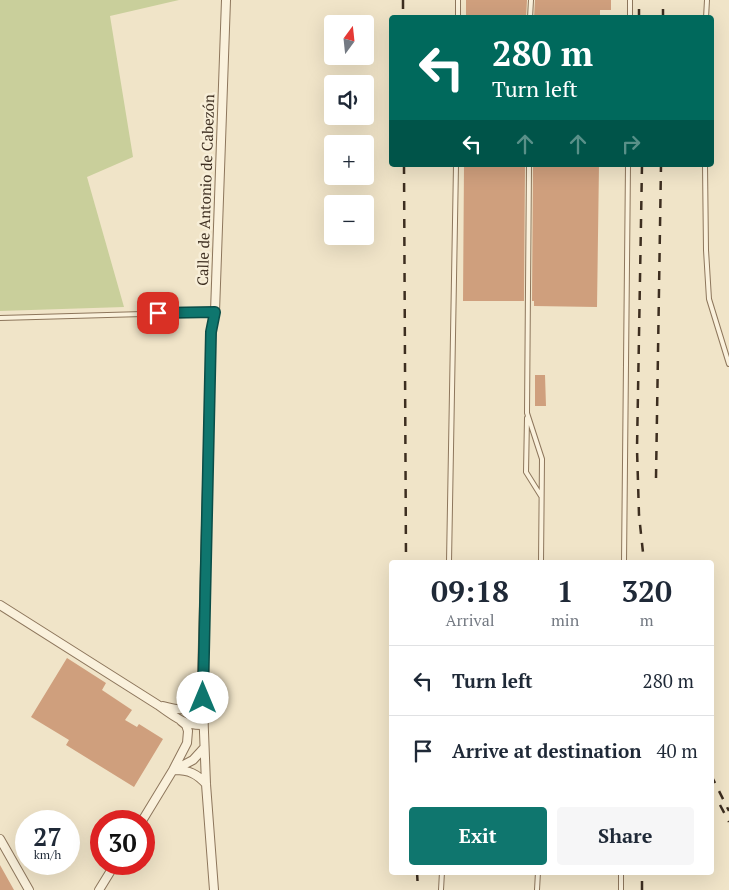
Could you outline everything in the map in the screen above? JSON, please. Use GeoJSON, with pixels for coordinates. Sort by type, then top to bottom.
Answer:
{"type":"FeatureCollection","features":[{"type":"Feature","properties":{"kind":"street","name":"Calle de Antonio de Cabezón"},"geometry":{"type":"LineString","coordinates":[[214,890],[206,784],[202,684],[211,332],[215,312],[226,0]]}},
{"type":"Feature","properties":{"kind":"street"},"geometry":{"type":"LineString","coordinates":[[0,605],[158,704],[186,725],[188,731],[187,743],[149,810]]}},
{"type":"Feature","properties":{"kind":"street"},"geometry":{"type":"LineString","coordinates":[[158,704],[174,709],[188,708],[197,699],[202,684]]}},
{"type":"Feature","properties":{"kind":"street"},"geometry":{"type":"LineString","coordinates":[[177,719],[195,725],[203,725]]}},
{"type":"Feature","properties":{"kind":"street"},"geometry":{"type":"LineString","coordinates":[[173,770],[193,760],[204,748]]}},
{"type":"Feature","properties":{"kind":"street"},"geometry":{"type":"LineString","coordinates":[[173,770],[191,772],[198,775],[206,784]]}},
{"type":"Feature","properties":{"kind":"street"},"geometry":{"type":"LineString","coordinates":[[0,839],[29,890]]}},
{"type":"Feature","properties":{"kind":"street"},"geometry":{"type":"LineString","coordinates":[[99,890],[108,875]]}},
{"type":"Feature","properties":{"kind":"lane"},"geometry":{"type":"LineString","coordinates":[[458,0],[458,15]]}},
{"type":"Feature","properties":{"kind":"lane"},"geometry":{"type":"LineString","coordinates":[[530,15],[531,0]]}},
{"type":"Feature","properties":{"kind":"lane"},"geometry":{"type":"LineString","coordinates":[[630,0],[630,15]]}},
{"type":"Feature","properties":{"kind":"lane"},"geometry":{"type":"LineString","coordinates":[[706,0],[706,15]]}},
{"type":"Feature","properties":{"kind":"lane"},"geometry":{"type":"LineString","coordinates":[[449,560],[456,167]]}},
{"type":"Feature","properties":{"kind":"lane"},"geometry":{"type":"LineString","coordinates":[[529,167],[526,472],[542,498]]}},
{"type":"Feature","properties":{"kind":"lane"},"geometry":{"type":"LineString","coordinates":[[624,560],[628,167]]}},
{"type":"Feature","properties":{"kind":"lane"},"geometry":{"type":"LineString","coordinates":[[706,167],[706,250],[709,299],[729,364]]}},
{"type":"Feature","properties":{"kind":"lane"},"geometry":{"type":"LineString","coordinates":[[0,318],[215,312]]}},
{"type":"Feature","properties":{"kind":"lane"},"geometry":{"type":"LineString","coordinates":[[527,413],[542,459],[541,560]]}},
{"type":"Feature","properties":{"kind":"lane"},"geometry":{"type":"LineString","coordinates":[[442,875],[442,890]]}},
{"type":"Feature","properties":{"kind":"lane"},"geometry":{"type":"LineString","coordinates":[[537,890],[538,875]]}},
{"type":"Feature","properties":{"kind":"lane"},"geometry":{"type":"LineString","coordinates":[[621,875],[621,890]]}},
{"type":"Feature","properties":{"kind":"green space"},"geometry":{"type":"Polygon","coordinates":[[[0,0],[179,0],[110,16],[133,157],[87,177],[124,307],[0,311],[0,0]]]}},
{"type":"Feature","properties":{"kind":"building"},"geometry":{"type":"Polygon","coordinates":[[[466,0],[527,0],[526,15],[466,15],[466,0]]]}},
{"type":"Feature","properties":{"kind":"building"},"geometry":{"type":"Polygon","coordinates":[[[535,0],[611,0],[611,10],[600,10],[600,15],[534,15],[535,0]]]}},
{"type":"Feature","properties":{"kind":"building"},"geometry":{"type":"Polygon","coordinates":[[[464,167],[525,167],[524,301],[463,301],[464,167]]]}},
{"type":"Feature","properties":{"kind":"building"},"geometry":{"type":"Polygon","coordinates":[[[533,167],[599,167],[597,307],[534,306],[534,301],[532,301],[533,167]]]}},
{"type":"Feature","properties":{"kind":"building"},"geometry":{"type":"Polygon","coordinates":[[[535,375],[545,375],[546,406],[535,406],[535,375]]]}},
{"type":"Feature","properties":{"kind":"building"},"geometry":{"type":"Polygon","coordinates":[[[67,658],[106,683],[102,690],[132,710],[125,720],[137,727],[139,724],[163,739],[134,787],[66,745],[69,740],[31,717],[67,658]]]}},
{"type":"Feature","properties":{"kind":"building"},"geometry":{"type":"Polygon","coordinates":[[[0,865],[14,890],[0,890],[0,865]]]}},
{"type":"Feature","properties":{"kind":"railway"},"geometry":{"type":"LineString","coordinates":[[403,0],[403,15]]}},
{"type":"Feature","properties":{"kind":"railway"},"geometry":{"type":"LineString","coordinates":[[639,0],[639,15]]}},
{"type":"Feature","properties":{"kind":"railway"},"geometry":{"type":"LineString","coordinates":[[663,0],[663,15]]}},
{"type":"Feature","properties":{"kind":"railway"},"geometry":{"type":"LineString","coordinates":[[404,167],[406,560]]}},
{"type":"Feature","properties":{"kind":"railway"},"geometry":{"type":"LineString","coordinates":[[642,167],[637,449],[639,515],[644,560]]}},
{"type":"Feature","properties":{"kind":"railway"},"geometry":{"type":"LineString","coordinates":[[656,478],[661,167]]}},
{"type":"Feature","properties":{"kind":"railway"},"geometry":{"type":"LineString","coordinates":[[714,781],[729,811]]}},
{"type":"Feature","properties":{"kind":"railway"},"geometry":{"type":"LineString","coordinates":[[720,805],[729,822]]}},
{"type":"Feature","properties":{"kind":"railway"},"geometry":{"type":"LineString","coordinates":[[417,875],[418,890]]}},
{"type":"Feature","properties":{"kind":"railway"},"geometry":{"type":"LineString","coordinates":[[642,875],[642,890]]}},
{"type":"Feature","properties":{"kind":"route"},"geometry":{"type":"LineString","coordinates":[[158,313],[215,312],[211,332],[203,698]]}}]}
